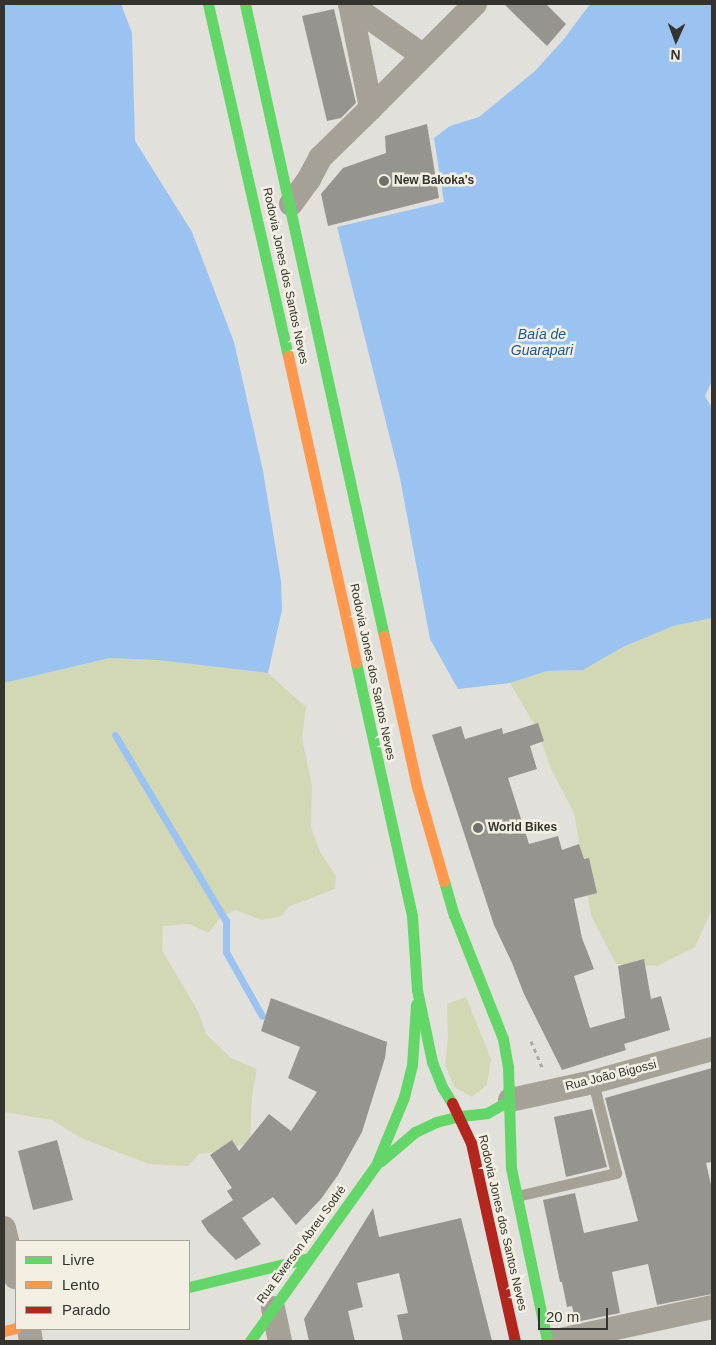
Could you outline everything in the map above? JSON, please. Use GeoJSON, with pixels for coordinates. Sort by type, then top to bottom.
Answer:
{"type":"FeatureCollection","features":[{"type":"Feature","properties":{"kind":"main road","name":"Rodovia Jones dos Santos Neves"},"geometry":{"type":"LineString","coordinates":[[208,4],[237,125],[412,916],[417,990],[432,1062],[442,1087],[460,1116],[471,1143],[514,1341]]}},
{"type":"Feature","properties":{"kind":"main road","name":"Rodovia Jones dos Santos Neves"},"geometry":{"type":"LineString","coordinates":[[246,4],[417,787],[454,915],[490,1002],[503,1039],[508,1067],[511,1168],[515,1196],[547,1341]]}},
{"type":"Feature","properties":{"kind":"main road","name":"Rua Ewerson Abreu Sodré"},"geometry":{"type":"LineString","coordinates":[[250,1341],[376,1165],[401,1105],[412,1066],[417,990]]}},
{"type":"Feature","properties":{"kind":"main road","name":"Rua Ewerson Abreu Sodré"},"geometry":{"type":"LineString","coordinates":[[376,1165],[415,1132],[436,1122],[460,1116],[487,1113],[510,1100]]}},
{"type":"Feature","properties":{"kind":"main road"},"geometry":{"type":"LineString","coordinates":[[190,1287],[309,1258]]}},
{"type":"Feature","properties":{"kind":"street"},"geometry":{"type":"LineString","coordinates":[[350,4],[371,108]]}},
{"type":"Feature","properties":{"kind":"street"},"geometry":{"type":"LineString","coordinates":[[350,4],[422,56]]}},
{"type":"Feature","properties":{"kind":"street"},"geometry":{"type":"LineString","coordinates":[[291,204],[309,179],[320,158],[475,4]]}},
{"type":"Feature","properties":{"kind":"street","name":"Rua João Bigossi"},"geometry":{"type":"LineString","coordinates":[[510,1100],[593,1082],[712,1049]]}},
{"type":"Feature","properties":{"kind":"street"},"geometry":{"type":"LineString","coordinates":[[4,1228],[15,1274]]}},
{"type":"Feature","properties":{"kind":"street"},"geometry":{"type":"LineString","coordinates":[[556,1341],[712,1307]]}},
{"type":"Feature","properties":{"kind":"street"},"geometry":{"type":"LineString","coordinates":[[273,1308],[280,1341]]}},
{"type":"Feature","properties":{"kind":"lane"},"geometry":{"type":"LineString","coordinates":[[515,1196],[616,1173],[593,1082]]}},
{"type":"Feature","properties":{"kind":"green space"},"geometry":{"type":"Polygon","coordinates":[[[712,618],[712,909],[695,947],[657,966],[616,964],[591,915],[574,813],[551,769],[537,729],[510,683],[547,671],[583,670],[623,647],[673,626],[712,618]]]}},
{"type":"Feature","properties":{"kind":"green space"},"geometry":{"type":"Polygon","coordinates":[[[110,658],[157,660],[268,673],[306,707],[302,738],[312,786],[311,827],[320,852],[336,876],[335,889],[288,907],[282,916],[262,920],[235,910],[219,919],[209,933],[189,924],[163,926],[162,950],[199,1013],[206,1034],[231,1058],[257,1069],[252,1096],[250,1142],[222,1151],[199,1154],[188,1166],[149,1164],[83,1139],[52,1120],[4,1112],[4,683],[110,658]]]}},
{"type":"Feature","properties":{"kind":"green space"},"geometry":{"type":"Polygon","coordinates":[[[466,997],[491,1059],[487,1085],[472,1097],[454,1087],[445,1064],[448,1038],[447,1004],[466,997]]]}},
{"type":"Feature","properties":{"kind":"water"},"geometry":{"type":"Polygon","coordinates":[[[4,4],[121,4],[132,33],[135,141],[192,232],[234,342],[263,471],[281,581],[282,610],[268,673],[157,660],[110,658],[4,683],[4,4]]]}},
{"type":"Feature","properties":{"kind":"water","name":"Baía de Guarapari"},"geometry":{"type":"Polygon","coordinates":[[[590,4],[712,4],[712,381],[705,396],[712,408],[712,618],[673,626],[623,647],[583,670],[547,671],[510,683],[458,689],[430,639],[400,478],[337,227],[444,202],[434,138],[450,126],[479,117],[535,71],[564,39],[590,4]]]}},
{"type":"Feature","properties":{"kind":"building"},"geometry":{"type":"Polygon","coordinates":[[[504,4],[546,4],[566,24],[547,46],[504,4]]]}},
{"type":"Feature","properties":{"kind":"building"},"geometry":{"type":"Polygon","coordinates":[[[334,9],[356,103],[341,118],[327,121],[302,16],[334,9]]]}},
{"type":"Feature","properties":{"kind":"building","name":"New Bakoka's"},"geometry":{"type":"Polygon","coordinates":[[[427,124],[439,198],[328,226],[321,194],[343,168],[386,153],[385,136],[427,124]]]}},
{"type":"Feature","properties":{"kind":"building"},"geometry":{"type":"Polygon","coordinates":[[[538,723],[544,741],[530,746],[537,769],[508,778],[529,844],[558,836],[562,850],[579,844],[584,859],[589,858],[597,893],[574,899],[582,938],[594,969],[574,976],[590,1028],[625,1018],[618,966],[644,959],[651,999],[661,996],[670,1030],[624,1044],[626,1050],[562,1070],[524,994],[494,925],[432,735],[461,726],[465,739],[502,728],[503,734],[538,723]]]}},
{"type":"Feature","properties":{"kind":"building"},"geometry":{"type":"Polygon","coordinates":[[[271,998],[387,1042],[385,1058],[362,1132],[338,1175],[321,1199],[296,1225],[273,1197],[242,1218],[261,1244],[236,1260],[208,1232],[201,1221],[233,1200],[227,1191],[232,1188],[210,1155],[232,1140],[239,1151],[269,1114],[291,1131],[317,1092],[288,1078],[300,1047],[261,1031],[271,998]]]}},
{"type":"Feature","properties":{"kind":"building"},"geometry":{"type":"Polygon","coordinates":[[[712,1068],[712,1162],[706,1163],[712,1189],[712,1294],[657,1305],[648,1264],[612,1272],[620,1313],[576,1322],[572,1306],[567,1307],[562,1282],[560,1282],[543,1200],[575,1193],[584,1233],[638,1221],[605,1098],[712,1068]]]}},
{"type":"Feature","properties":{"kind":"building"},"geometry":{"type":"Polygon","coordinates":[[[592,1109],[607,1167],[566,1177],[554,1117],[592,1109]]]}},
{"type":"Feature","properties":{"kind":"building"},"geometry":{"type":"Polygon","coordinates":[[[57,1140],[73,1200],[33,1210],[18,1151],[57,1140]]]}},
{"type":"Feature","properties":{"kind":"building"},"geometry":{"type":"Polygon","coordinates":[[[373,1208],[379,1237],[461,1218],[492,1341],[403,1341],[397,1315],[408,1313],[399,1273],[357,1283],[363,1307],[348,1311],[355,1341],[309,1341],[304,1319],[373,1208]]]}},
{"type":"Feature","properties":{"kind":"waterway"},"geometry":{"type":"LineString","coordinates":[[115,735],[226,921],[226,952],[262,1016]]}},
{"type":"Feature","properties":{"kind":"traffic: fast"},"geometry":{"type":"LineString","coordinates":[[208,4],[288,356]]}},
{"type":"Feature","properties":{"kind":"traffic: fast"},"geometry":{"type":"LineString","coordinates":[[245,4],[384,636]]}},
{"type":"Feature","properties":{"kind":"traffic: fast"},"geometry":{"type":"LineString","coordinates":[[356,663],[412,916],[417,990],[432,1062],[442,1087],[452,1103]]}},
{"type":"Feature","properties":{"kind":"traffic: fast"},"geometry":{"type":"LineString","coordinates":[[444,881],[454,915],[503,1039],[508,1067],[511,1168],[547,1341]]}},
{"type":"Feature","properties":{"kind":"traffic: fast"},"geometry":{"type":"LineString","coordinates":[[250,1341],[376,1165],[404,1097],[412,1065],[416,1004]]}},
{"type":"Feature","properties":{"kind":"traffic: fast"},"geometry":{"type":"LineString","coordinates":[[460,1116],[487,1113],[510,1100]]}},
{"type":"Feature","properties":{"kind":"traffic: fast"},"geometry":{"type":"LineString","coordinates":[[381,1161],[415,1132],[436,1122],[460,1116]]}},
{"type":"Feature","properties":{"kind":"traffic: fast"},"geometry":{"type":"LineString","coordinates":[[190,1287],[309,1258]]}},
{"type":"Feature","properties":{"kind":"traffic: slow"},"geometry":{"type":"LineString","coordinates":[[288,356],[356,663]]}},
{"type":"Feature","properties":{"kind":"traffic: slow"},"geometry":{"type":"LineString","coordinates":[[384,636],[417,787],[444,881]]}},
{"type":"Feature","properties":{"kind":"traffic: slow"},"geometry":{"type":"LineString","coordinates":[[4,1331],[15,1328]]}},
{"type":"Feature","properties":{"kind":"traffic: jam"},"geometry":{"type":"LineString","coordinates":[[452,1103],[471,1143],[515,1341]]}},
{"type":"Feature","properties":{"kind":"place","name":"New Bakoka's"},"geometry":{"type":"Point","coordinates":[384,181]}},
{"type":"Feature","properties":{"kind":"place","name":"World Bikes"},"geometry":{"type":"Point","coordinates":[478,828]}}]}
